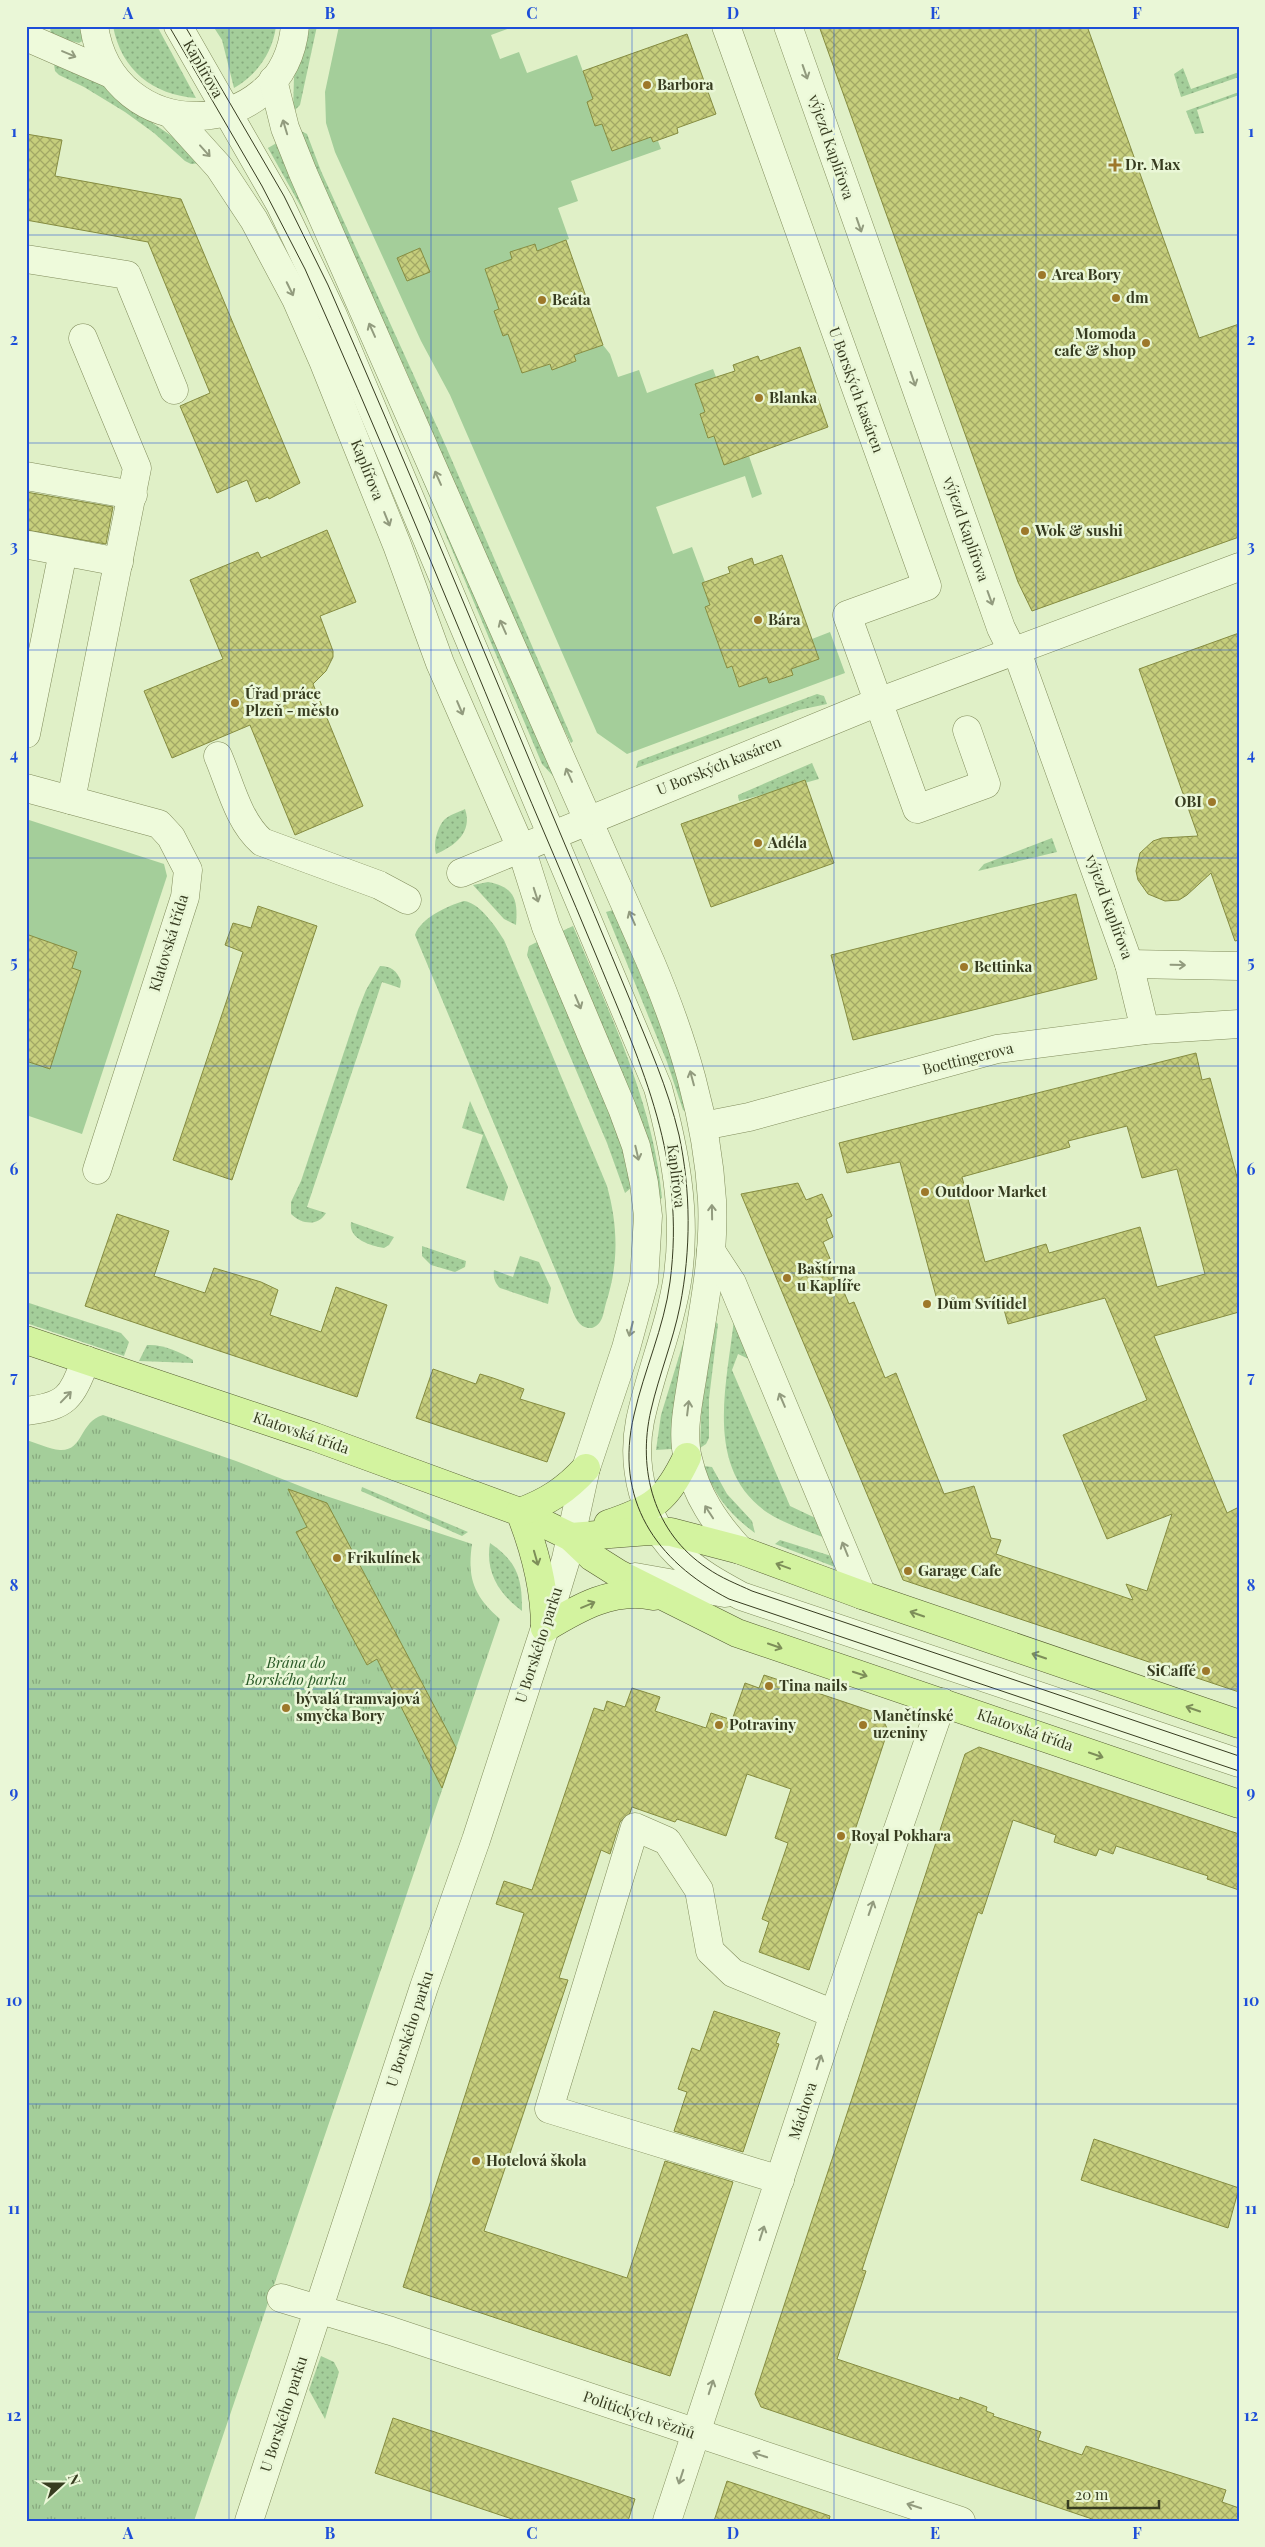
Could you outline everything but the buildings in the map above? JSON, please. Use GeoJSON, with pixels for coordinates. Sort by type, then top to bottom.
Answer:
{"type":"FeatureCollection","features":[{"type":"Feature","properties":{"kind":"main road","name":"Klatovská třída"},"geometry":{"type":"LineString","coordinates":[[26,1340],[315,1437],[520,1512],[571,1537],[592,1557],[618,1574],[737,1633],[1239,1804]]}},
{"type":"Feature","properties":{"kind":"main road"},"geometry":{"type":"LineString","coordinates":[[654,1520],[687,1457]]}},
{"type":"Feature","properties":{"kind":"main road"},"geometry":{"type":"LineString","coordinates":[[586,1468],[568,1488],[544,1503],[520,1512],[537,1560],[542,1586],[545,1628],[590,1603],[617,1595],[645,1594],[672,1600]]}},
{"type":"Feature","properties":{"kind":"main road"},"geometry":{"type":"LineString","coordinates":[[571,1537],[641,1513],[689,1536],[740,1550],[862,1595],[1239,1724]]}},
{"type":"Feature","properties":{"kind":"street","name":"Kaplířova"},"geometry":{"type":"LineString","coordinates":[[94,26],[102,57],[111,74],[123,88],[138,100],[172,115],[204,117],[228,112],[249,102],[273,80],[291,47],[295,26]]}},
{"type":"Feature","properties":{"kind":"street","name":"Kaplířova"},"geometry":{"type":"LineString","coordinates":[[178,26],[280,204],[332,313],[658,1088],[670,1131],[678,1177],[681,1223],[678,1274],[671,1314],[640,1421],[637,1447],[640,1477],[654,1520]]}},
{"type":"Feature","properties":{"kind":"street","name":"U Borských kasáren"},"geometry":{"type":"LineString","coordinates":[[726,26],[927,586],[847,615],[878,702]]}},
{"type":"Feature","properties":{"kind":"street","name":"výjezd Kaplířova"},"geometry":{"type":"LineString","coordinates":[[788,26],[1000,628],[1008,642],[1017,652],[1129,964],[1145,1030]]}},
{"type":"Feature","properties":{"kind":"street"},"geometry":{"type":"LineString","coordinates":[[26,37],[111,74]]}},
{"type":"Feature","properties":{"kind":"street"},"geometry":{"type":"LineString","coordinates":[[273,80],[285,128],[303,173],[589,820],[682,1040],[703,1126],[712,1200],[711,1251],[688,1407],[687,1457],[694,1483],[706,1508],[740,1550]]}},
{"type":"Feature","properties":{"kind":"street","name":"Kaplířova"},"geometry":{"type":"LineString","coordinates":[[172,115],[219,167],[238,193],[296,299],[397,545],[440,663],[521,848],[546,927],[633,1138],[644,1183],[648,1216],[644,1282],[626,1348],[586,1468],[571,1537]]}},
{"type":"Feature","properties":{"kind":"street"},"geometry":{"type":"LineString","coordinates":[[26,259],[127,275],[174,390]]}},
{"type":"Feature","properties":{"kind":"street"},"geometry":{"type":"LineString","coordinates":[[71,800],[137,468],[82,338]]}},
{"type":"Feature","properties":{"kind":"street"},"geometry":{"type":"LineString","coordinates":[[26,476],[133,495]]}},
{"type":"Feature","properties":{"kind":"street"},"geometry":{"type":"LineString","coordinates":[[29,545],[119,562]]}},
{"type":"Feature","properties":{"kind":"street"},"geometry":{"type":"LineString","coordinates":[[26,734],[63,552]]}},
{"type":"Feature","properties":{"kind":"street","name":"U Borských kasáren"},"geometry":{"type":"LineString","coordinates":[[589,820],[878,702],[1017,652],[1239,567]]}},
{"type":"Feature","properties":{"kind":"street"},"geometry":{"type":"LineString","coordinates":[[878,702],[916,809],[986,784],[967,730]]}},
{"type":"Feature","properties":{"kind":"street"},"geometry":{"type":"LineString","coordinates":[[218,756],[245,821],[262,842],[379,884],[407,900]]}},
{"type":"Feature","properties":{"kind":"street","name":"Klatovská třída"},"geometry":{"type":"LineString","coordinates":[[26,788],[158,824],[170,837],[188,870],[185,897],[97,1170]]}},
{"type":"Feature","properties":{"kind":"street"},"geometry":{"type":"LineString","coordinates":[[461,873],[589,820]]}},
{"type":"Feature","properties":{"kind":"street"},"geometry":{"type":"LineString","coordinates":[[1129,964],[1239,966]]}},
{"type":"Feature","properties":{"kind":"street","name":"Boettingerova"},"geometry":{"type":"LineString","coordinates":[[703,1126],[749,1116],[997,1049],[1145,1030],[1239,1024]]}},
{"type":"Feature","properties":{"kind":"street"},"geometry":{"type":"LineString","coordinates":[[711,1251],[732,1282],[862,1595]]}},
{"type":"Feature","properties":{"kind":"street"},"geometry":{"type":"LineString","coordinates":[[26,1411],[61,1404],[74,1388],[86,1360]]}},
{"type":"Feature","properties":{"kind":"street","name":"Klatovská třída"},"geometry":{"type":"LineString","coordinates":[[654,1520],[678,1554],[702,1573],[741,1596]]}},
{"type":"Feature","properties":{"kind":"street","name":"U Borského parku"},"geometry":{"type":"LineString","coordinates":[[249,2521],[545,1628],[571,1537]]}},
{"type":"Feature","properties":{"kind":"street","name":"Klatovská třída"},"geometry":{"type":"LineString","coordinates":[[618,1574],[741,1596],[1239,1763]]}},
{"type":"Feature","properties":{"kind":"street","name":"Máchova"},"geometry":{"type":"LineString","coordinates":[[667,2521],[834,2014],[942,1702]]}},
{"type":"Feature","properties":{"kind":"street"},"geometry":{"type":"LineString","coordinates":[[780,2180],[549,2109],[635,1827],[667,1841],[699,1890],[710,1951],[733,1974],[834,2014]]}},
{"type":"Feature","properties":{"kind":"street","name":"Politických vězňů"},"geometry":{"type":"LineString","coordinates":[[281,2298],[391,2330],[695,2434],[961,2521]]}},
{"type":"Feature","properties":{"kind":"green space"},"geometry":{"type":"Polygon","coordinates":[[[50,26],[82,26],[84,40],[79,43],[51,36],[50,26]]]}},
{"type":"Feature","properties":{"kind":"green space"},"geometry":{"type":"Polygon","coordinates":[[[113,26],[157,26],[196,98],[166,92],[153,86],[141,77],[123,55],[113,26]]]}},
{"type":"Feature","properties":{"kind":"green space"},"geometry":{"type":"Polygon","coordinates":[[[213,26],[276,26],[271,45],[257,70],[234,88],[222,40],[213,26]]]}},
{"type":"Feature","properties":{"kind":"green space"},"geometry":{"type":"Polygon","coordinates":[[[307,26],[317,26],[300,105],[293,112],[294,77],[307,26]]]}},
{"type":"Feature","properties":{"kind":"green space"},"geometry":{"type":"Polygon","coordinates":[[[339,26],[509,26],[510,28],[491,35],[500,59],[519,52],[527,73],[577,55],[593,99],[587,102],[595,125],[602,124],[612,151],[651,137],[653,142],[658,141],[661,149],[571,181],[578,201],[558,208],[569,239],[537,251],[534,244],[511,252],[512,259],[499,309],[494,311],[503,335],[508,334],[522,373],[550,364],[552,369],[576,361],[574,355],[603,345],[610,354],[618,377],[639,370],[647,393],[713,369],[716,377],[695,385],[705,412],[700,415],[708,438],[714,436],[724,464],[749,456],[762,494],[752,498],[745,476],[656,507],[673,554],[692,547],[705,582],[702,583],[710,605],[705,607],[727,668],[732,666],[739,687],[767,677],[770,683],[793,675],[791,669],[819,659],[812,639],[830,632],[845,673],[627,754],[597,733],[450,395],[421,341],[335,152],[326,123],[325,92],[339,26]]]}},
{"type":"Feature","properties":{"kind":"green space"},"geometry":{"type":"Polygon","coordinates":[[[53,57],[97,78],[122,102],[176,139],[202,163],[191,164],[185,161],[154,133],[125,112],[84,87],[59,75],[55,71],[53,57]]]}},
{"type":"Feature","properties":{"kind":"green space"},"geometry":{"type":"Polygon","coordinates":[[[1183,68],[1191,89],[1239,72],[1239,77],[1181,97],[1174,74],[1183,68]]]}},
{"type":"Feature","properties":{"kind":"green space"},"geometry":{"type":"Polygon","coordinates":[[[1239,92],[1239,95],[1197,110],[1204,133],[1195,134],[1186,111],[1239,92]]]}},
{"type":"Feature","properties":{"kind":"green space"},"geometry":{"type":"Polygon","coordinates":[[[299,130],[307,134],[321,171],[444,442],[573,741],[571,743],[545,693],[406,371],[304,149],[299,130]]]}},
{"type":"Feature","properties":{"kind":"green space"},"geometry":{"type":"Polygon","coordinates":[[[280,141],[554,777],[542,764],[365,343],[314,230],[268,148],[280,141]]]}},
{"type":"Feature","properties":{"kind":"green space"},"geometry":{"type":"Polygon","coordinates":[[[817,694],[824,696],[827,704],[799,710],[636,768],[638,761],[817,694]]]}},
{"type":"Feature","properties":{"kind":"green space"},"geometry":{"type":"Polygon","coordinates":[[[812,763],[819,779],[739,801],[738,795],[812,763]]]}},
{"type":"Feature","properties":{"kind":"green space"},"geometry":{"type":"Polygon","coordinates":[[[465,809],[467,825],[461,837],[450,847],[436,854],[435,841],[442,823],[444,820],[465,809]]]}},
{"type":"Feature","properties":{"kind":"green space"},"geometry":{"type":"Polygon","coordinates":[[[26,819],[164,864],[167,876],[82,1134],[26,1115],[26,819]]]}},
{"type":"Feature","properties":{"kind":"green space"},"geometry":{"type":"Polygon","coordinates":[[[1052,838],[1057,852],[978,871],[984,864],[1052,838]]]}},
{"type":"Feature","properties":{"kind":"green space"},"geometry":{"type":"Polygon","coordinates":[[[488,882],[504,887],[513,896],[516,908],[516,925],[504,919],[473,885],[488,882]]]}},
{"type":"Feature","properties":{"kind":"green space"},"geometry":{"type":"Polygon","coordinates":[[[464,901],[482,911],[504,940],[607,1186],[615,1230],[615,1259],[603,1315],[598,1324],[592,1328],[587,1328],[580,1324],[574,1313],[415,935],[429,918],[443,909],[464,901]]]}},
{"type":"Feature","properties":{"kind":"green space"},"geometry":{"type":"Polygon","coordinates":[[[613,910],[665,1033],[689,1113],[683,1110],[667,1062],[606,912],[613,910]]]}},
{"type":"Feature","properties":{"kind":"green space"},"geometry":{"type":"Polygon","coordinates":[[[573,926],[615,1026],[640,1093],[657,1162],[662,1198],[657,1201],[558,933],[573,926]]]}},
{"type":"Feature","properties":{"kind":"green space"},"geometry":{"type":"Polygon","coordinates":[[[541,940],[618,1125],[631,1188],[625,1193],[607,1143],[527,955],[529,946],[541,940]]]}},
{"type":"Feature","properties":{"kind":"green space"},"geometry":{"type":"Polygon","coordinates":[[[380,966],[390,968],[398,974],[401,981],[400,988],[382,982],[307,1207],[326,1213],[319,1220],[309,1223],[304,1222],[291,1214],[291,1202],[301,1181],[358,1010],[366,990],[380,966]]]}},
{"type":"Feature","properties":{"kind":"green space"},"geometry":{"type":"Polygon","coordinates":[[[470,1101],[508,1187],[504,1201],[466,1188],[483,1135],[462,1128],[470,1101]]]}},
{"type":"Feature","properties":{"kind":"green space"},"geometry":{"type":"Polygon","coordinates":[[[351,1222],[394,1237],[389,1245],[384,1248],[373,1245],[362,1241],[353,1233],[351,1222]]]}},
{"type":"Feature","properties":{"kind":"green space"},"geometry":{"type":"Polygon","coordinates":[[[422,1246],[466,1261],[465,1267],[455,1272],[431,1265],[422,1256],[422,1246]]]}},
{"type":"Feature","properties":{"kind":"green space"},"geometry":{"type":"Polygon","coordinates":[[[520,1256],[539,1262],[551,1288],[548,1304],[500,1288],[496,1282],[494,1270],[513,1277],[520,1256]]]}},
{"type":"Feature","properties":{"kind":"green space"},"geometry":{"type":"Polygon","coordinates":[[[26,1302],[121,1333],[129,1342],[124,1356],[26,1323],[26,1302]]]}},
{"type":"Feature","properties":{"kind":"green space"},"geometry":{"type":"Polygon","coordinates":[[[734,1319],[753,1357],[749,1359],[738,1354],[732,1370],[790,1506],[826,1523],[831,1540],[791,1525],[768,1513],[748,1495],[734,1473],[727,1450],[724,1424],[727,1371],[734,1319]]]}},
{"type":"Feature","properties":{"kind":"green space"},"geometry":{"type":"Polygon","coordinates":[[[715,1321],[718,1324],[709,1399],[709,1438],[706,1444],[700,1448],[702,1391],[715,1321]]]}},
{"type":"Feature","properties":{"kind":"green space"},"geometry":{"type":"Polygon","coordinates":[[[688,1327],[672,1449],[656,1450],[661,1415],[688,1327]]]}},
{"type":"Feature","properties":{"kind":"green space"},"geometry":{"type":"Polygon","coordinates":[[[147,1345],[171,1349],[193,1360],[193,1363],[139,1361],[147,1345]]]}},
{"type":"Feature","properties":{"kind":"green space","name":"Brána do Borského parku"},"geometry":{"type":"Polygon","coordinates":[[[103,1415],[236,1461],[323,1495],[472,1544],[471,1567],[474,1586],[491,1611],[500,1619],[194,2521],[26,2521],[26,1440],[60,1450],[68,1449],[78,1441],[85,1429],[95,1419],[103,1415]]]}},
{"type":"Feature","properties":{"kind":"green space"},"geometry":{"type":"Polygon","coordinates":[[[704,1466],[712,1467],[727,1494],[752,1521],[755,1533],[724,1504],[704,1466]]]}},
{"type":"Feature","properties":{"kind":"green space"},"geometry":{"type":"Polygon","coordinates":[[[362,1487],[468,1532],[462,1536],[361,1491],[362,1487]]]}},
{"type":"Feature","properties":{"kind":"green space"},"geometry":{"type":"Polygon","coordinates":[[[780,1540],[841,1559],[839,1566],[835,1567],[775,1544],[780,1540]]]}},
{"type":"Feature","properties":{"kind":"green space"},"geometry":{"type":"Polygon","coordinates":[[[490,1543],[507,1557],[516,1572],[521,1590],[522,1611],[500,1590],[496,1582],[490,1563],[490,1543]]]}},
{"type":"Feature","properties":{"kind":"green space"},"geometry":{"type":"Polygon","coordinates":[[[321,2356],[334,2362],[339,2372],[325,2419],[309,2390],[321,2356]]]}},
{"type":"Feature","properties":{"kind":"tram line"},"geometry":{"type":"LineString","coordinates":[[169,26],[262,186],[305,269],[409,509],[615,1000],[645,1078],[657,1116],[666,1155],[672,1196],[673,1238],[667,1299],[659,1332],[638,1398],[629,1445],[630,1474],[636,1500],[646,1524],[661,1546],[680,1566],[703,1584],[729,1599],[1239,1771]]}},
{"type":"Feature","properties":{"kind":"tram line"},"geometry":{"type":"LineString","coordinates":[[185,26],[284,196],[328,285],[603,935],[651,1050],[669,1100],[679,1135],[686,1177],[688,1242],[680,1306],[654,1397],[647,1433],[646,1455],[649,1477],[654,1498],[662,1518],[674,1537],[689,1554],[718,1575],[752,1591],[1239,1756]]}},
{"type":"Feature","properties":{"kind":"place","name":"Barbora"},"geometry":{"type":"Point","coordinates":[647,85]}},
{"type":"Feature","properties":{"kind":"place","name":"Dr. Max"},"geometry":{"type":"Point","coordinates":[1115,165]}},
{"type":"Feature","properties":{"kind":"place","name":"Area Bory"},"geometry":{"type":"Point","coordinates":[1042,275]}},
{"type":"Feature","properties":{"kind":"place","name":"dm"},"geometry":{"type":"Point","coordinates":[1116,298]}},
{"type":"Feature","properties":{"kind":"place","name":"Beáta"},"geometry":{"type":"Point","coordinates":[542,300]}},
{"type":"Feature","properties":{"kind":"place","name":"Momoda cafe & shop"},"geometry":{"type":"Point","coordinates":[1146,343]}},
{"type":"Feature","properties":{"kind":"place","name":"Blanka"},"geometry":{"type":"Point","coordinates":[759,398]}},
{"type":"Feature","properties":{"kind":"place","name":"Wok & sushi"},"geometry":{"type":"Point","coordinates":[1025,531]}},
{"type":"Feature","properties":{"kind":"place","name":"Bára"},"geometry":{"type":"Point","coordinates":[758,620]}},
{"type":"Feature","properties":{"kind":"place","name":"Úřad práce Plzeň - město"},"geometry":{"type":"Point","coordinates":[235,703]}},
{"type":"Feature","properties":{"kind":"place","name":"OBI"},"geometry":{"type":"Point","coordinates":[1212,802]}},
{"type":"Feature","properties":{"kind":"place","name":"Adéla"},"geometry":{"type":"Point","coordinates":[758,843]}},
{"type":"Feature","properties":{"kind":"place","name":"Bettinka"},"geometry":{"type":"Point","coordinates":[964,967]}},
{"type":"Feature","properties":{"kind":"place","name":"Outdoor Market"},"geometry":{"type":"Point","coordinates":[925,1192]}},
{"type":"Feature","properties":{"kind":"place","name":"Baštírna u Kaplíře"},"geometry":{"type":"Point","coordinates":[787,1278]}},
{"type":"Feature","properties":{"kind":"place","name":"Dům Svítidel"},"geometry":{"type":"Point","coordinates":[927,1304]}},
{"type":"Feature","properties":{"kind":"place","name":"Frikulínek"},"geometry":{"type":"Point","coordinates":[337,1558]}},
{"type":"Feature","properties":{"kind":"place","name":"Garage Cafe"},"geometry":{"type":"Point","coordinates":[908,1571]}},
{"type":"Feature","properties":{"kind":"place","name":"SiCaffé"},"geometry":{"type":"Point","coordinates":[1206,1671]}},
{"type":"Feature","properties":{"kind":"place","name":"Tina nails"},"geometry":{"type":"Point","coordinates":[769,1686]}},
{"type":"Feature","properties":{"kind":"place","name":"bývalá tramvajová smyčka Bory"},"geometry":{"type":"Point","coordinates":[286,1708]}},
{"type":"Feature","properties":{"kind":"place","name":"Potraviny"},"geometry":{"type":"Point","coordinates":[719,1725]}},
{"type":"Feature","properties":{"kind":"place","name":"Manětínské uzeniny"},"geometry":{"type":"Point","coordinates":[863,1725]}},
{"type":"Feature","properties":{"kind":"place","name":"Royal Pokhara"},"geometry":{"type":"Point","coordinates":[841,1836]}},
{"type":"Feature","properties":{"kind":"place","name":"Hotelová škola"},"geometry":{"type":"Point","coordinates":[476,2161]}}]}
